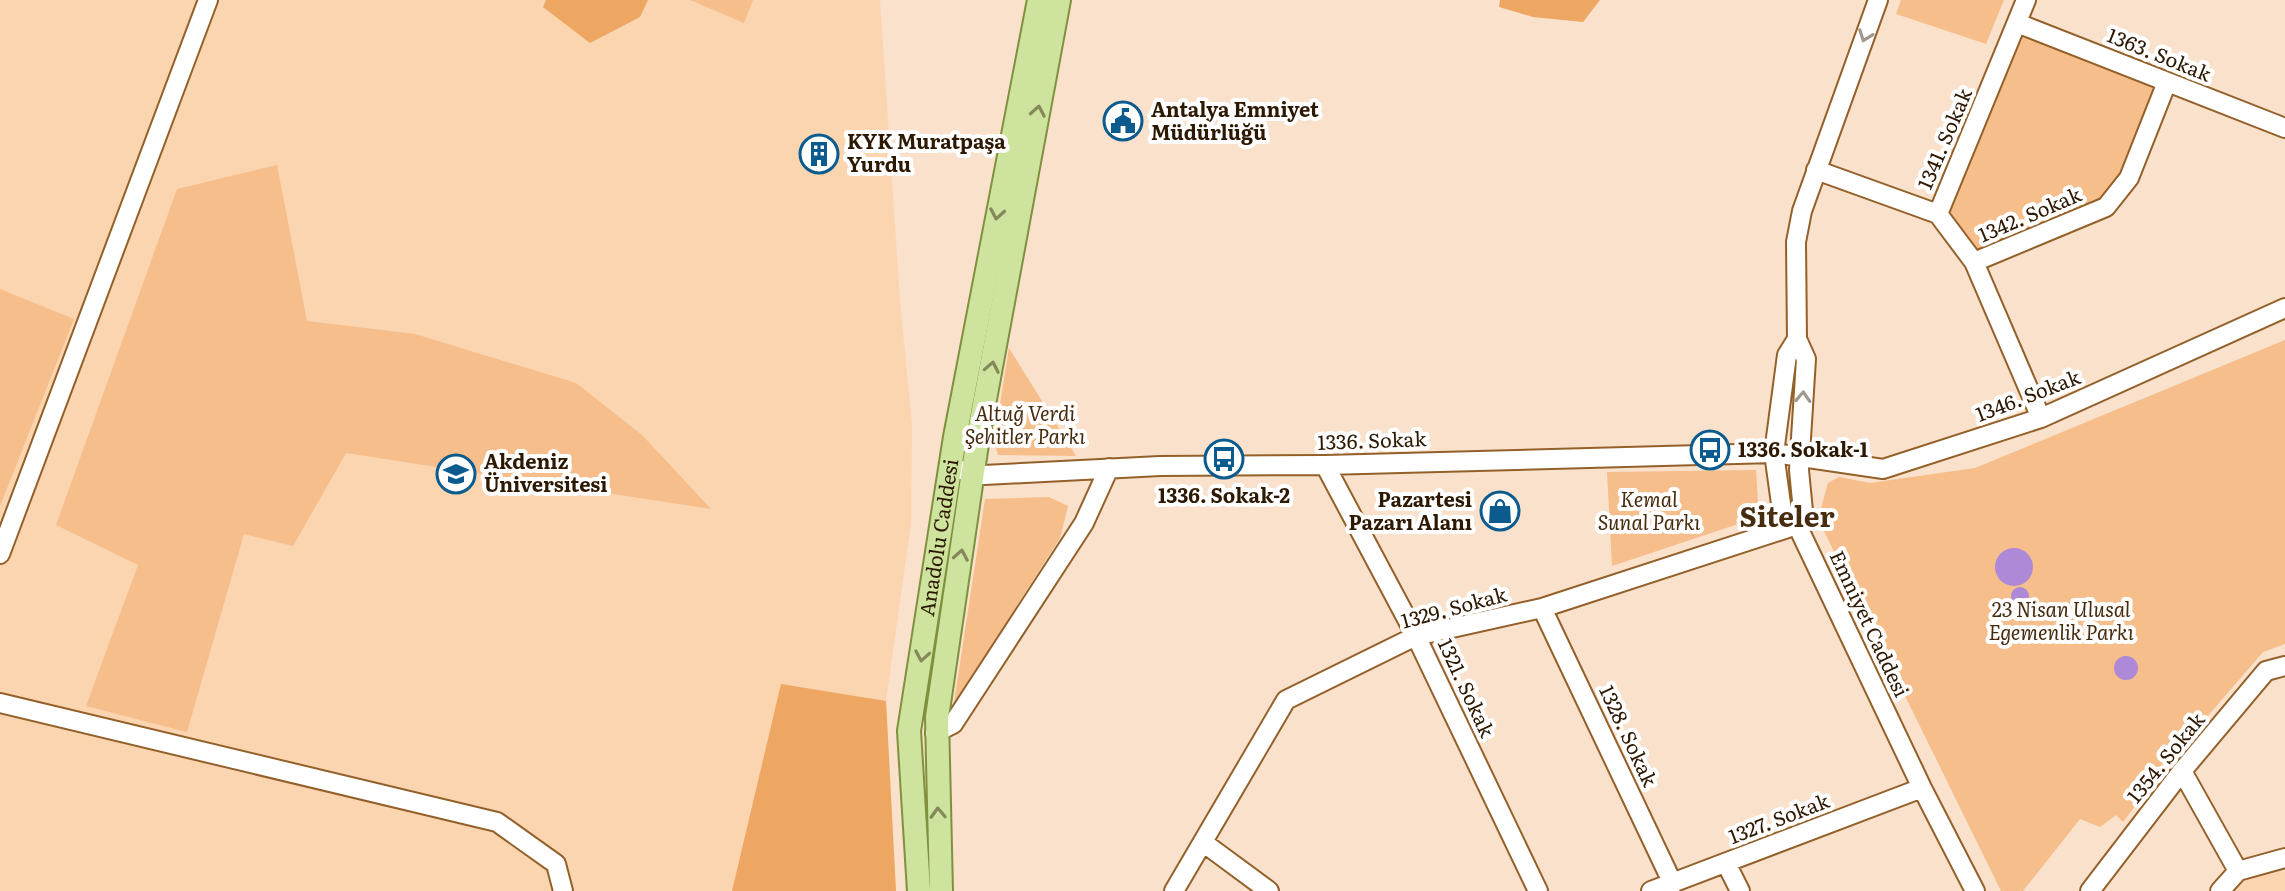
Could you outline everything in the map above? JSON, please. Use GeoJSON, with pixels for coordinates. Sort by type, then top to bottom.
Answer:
{"type":"FeatureCollection","features":[{"type":"Feature","properties":{"kind":"main road","name":"Anadolu Caddesi"},"geometry":{"type":"LineString","coordinates":[[941,891],[935,733],[961,470],[1039,0]]}},
{"type":"Feature","properties":{"kind":"main road","name":"Anadolu Caddesi"},"geometry":{"type":"LineString","coordinates":[[919,891],[909,731],[944,530],[961,470],[1059,0]]}},
{"type":"Feature","properties":{"kind":"street"},"geometry":{"type":"LineString","coordinates":[[0,554],[208,0]]}},
{"type":"Feature","properties":{"kind":"street","name":"Emniyet Caddesi"},"geometry":{"type":"LineString","coordinates":[[1878,0],[1816,170],[1796,242],[1797,339],[1787,355],[1774,453],[1782,511],[1797,525],[1922,788],[1975,891]]}},
{"type":"Feature","properties":{"kind":"street","name":"1341. Sokak"},"geometry":{"type":"LineString","coordinates":[[2026,0],[1938,214],[1974,262],[2041,418]]}},
{"type":"Feature","properties":{"kind":"street","name":"1363. Sokak"},"geometry":{"type":"LineString","coordinates":[[2017,23],[2285,128]]}},
{"type":"Feature","properties":{"kind":"street","name":"1342. Sokak"},"geometry":{"type":"LineString","coordinates":[[1974,262],[2106,207],[2129,178],[2167,82]]}},
{"type":"Feature","properties":{"kind":"street"},"geometry":{"type":"LineString","coordinates":[[1816,170],[1938,214]]}},
{"type":"Feature","properties":{"kind":"street","name":"1346. Sokak"},"geometry":{"type":"LineString","coordinates":[[1774,453],[1883,469],[2041,418],[2285,308]]}},
{"type":"Feature","properties":{"kind":"street"},"geometry":{"type":"LineString","coordinates":[[1797,339],[1806,359],[1800,457],[1803,511],[1797,525]]}},
{"type":"Feature","properties":{"kind":"street","name":"1336. Sokak"},"geometry":{"type":"LineString","coordinates":[[961,470],[984,475],[1109,468],[1774,453]]}},
{"type":"Feature","properties":{"kind":"street"},"geometry":{"type":"LineString","coordinates":[[1802,498],[1818,474],[1835,462]]}},
{"type":"Feature","properties":{"kind":"street","name":"1321. Sokak"},"geometry":{"type":"LineString","coordinates":[[1325,465],[1416,636],[1538,891]]}},
{"type":"Feature","properties":{"kind":"street"},"geometry":{"type":"LineString","coordinates":[[935,733],[953,724],[1084,523],[1109,468]]}},
{"type":"Feature","properties":{"kind":"street","name":"1329. Sokak"},"geometry":{"type":"LineString","coordinates":[[1174,891],[1286,700],[1416,636],[1542,608],[1797,525]]}},
{"type":"Feature","properties":{"kind":"street","name":"1328. Sokak"},"geometry":{"type":"LineString","coordinates":[[1542,608],[1673,884]]}},
{"type":"Feature","properties":{"kind":"street","name":"1354. Sokak"},"geometry":{"type":"LineString","coordinates":[[2090,891],[2182,771],[2266,671],[2285,666]]}},
{"type":"Feature","properties":{"kind":"street"},"geometry":{"type":"LineString","coordinates":[[0,703],[497,822],[556,864],[563,891]]}},
{"type":"Feature","properties":{"kind":"street"},"geometry":{"type":"LineString","coordinates":[[2182,771],[2238,871]]}},
{"type":"Feature","properties":{"kind":"street","name":"1327. Sokak"},"geometry":{"type":"LineString","coordinates":[[1651,891],[1922,788]]}},
{"type":"Feature","properties":{"kind":"street"},"geometry":{"type":"LineString","coordinates":[[1204,843],[1269,891]]}},
{"type":"Feature","properties":{"kind":"street"},"geometry":{"type":"LineString","coordinates":[[2220,891],[2238,871],[2285,858]]}},
{"type":"Feature","properties":{"kind":"street"},"geometry":{"type":"LineString","coordinates":[[1726,863],[1740,891]]}},
{"type":"Feature","properties":{"kind":"shaded area","name":"Akdeniz Üniversitesi"},"geometry":{"type":"Polygon","coordinates":[[[0,0],[880,0],[900,301],[912,424],[911,523],[886,701],[896,891],[0,891],[0,0]]]}},
{"type":"Feature","properties":{"kind":"shaded area"},"geometry":{"type":"Polygon","coordinates":[[[546,0],[648,0],[640,17],[590,43],[543,7],[546,0]]]}},
{"type":"Feature","properties":{"kind":"shaded area"},"geometry":{"type":"Polygon","coordinates":[[[1500,0],[1600,0],[1583,22],[1533,17],[1499,7],[1500,0]]]}},
{"type":"Feature","properties":{"kind":"shaded area"},"geometry":{"type":"Polygon","coordinates":[[[2014,548],[2027,554],[2033,567],[2027,580],[2014,586],[2001,580],[1995,567],[2001,554],[2014,548]]]}},
{"type":"Feature","properties":{"kind":"shaded area"},"geometry":{"type":"Polygon","coordinates":[[[2020,587],[2029,596],[2020,605],[2011,596],[2020,587]]]}},
{"type":"Feature","properties":{"kind":"shaded area"},"geometry":{"type":"Polygon","coordinates":[[[2126,656],[2135,659],[2138,668],[2135,677],[2126,680],[2117,677],[2114,668],[2117,659],[2126,656]]]}},
{"type":"Feature","properties":{"kind":"shaded area"},"geometry":{"type":"Polygon","coordinates":[[[781,684],[886,701],[896,891],[732,891],[781,684]]]}},
{"type":"Feature","properties":{"kind":"shaded area"},"geometry":{"type":"Polygon","coordinates":[[[2285,871],[2285,891],[2234,891],[2244,879],[2285,871]]]}},
{"type":"Feature","properties":{"kind":"green space"},"geometry":{"type":"Polygon","coordinates":[[[690,0],[753,0],[744,23],[690,0]]]}},
{"type":"Feature","properties":{"kind":"green space"},"geometry":{"type":"Polygon","coordinates":[[[1901,0],[2004,0],[1986,44],[1896,14],[1901,0]]]}},
{"type":"Feature","properties":{"kind":"green space"},"geometry":{"type":"Polygon","coordinates":[[[2021,31],[2158,87],[2121,176],[2100,199],[1977,253],[1946,212],[2021,31]]]}},
{"type":"Feature","properties":{"kind":"green space"},"geometry":{"type":"Polygon","coordinates":[[[277,165],[307,321],[415,334],[576,383],[642,435],[711,509],[346,453],[293,546],[244,534],[187,732],[86,706],[138,565],[56,525],[177,189],[277,165]]]}},
{"type":"Feature","properties":{"kind":"green space"},"geometry":{"type":"Polygon","coordinates":[[[0,289],[74,319],[0,506],[0,289]]]}},
{"type":"Feature","properties":{"kind":"green space","name":"23 Nisan Ulusal Egemenlik Parkı"},"geometry":{"type":"Polygon","coordinates":[[[2285,340],[2285,644],[2263,652],[2175,754],[2123,822],[2116,815],[2100,827],[2080,819],[2023,891],[2001,891],[1818,519],[1828,483],[1839,477],[1870,483],[1975,468],[2285,340]]]}},
{"type":"Feature","properties":{"kind":"green space","name":"Altuğ Verdi Şehitler Parkı"},"geometry":{"type":"Polygon","coordinates":[[[1009,348],[1076,456],[998,455],[994,441],[1009,348]]]}},
{"type":"Feature","properties":{"kind":"green space","name":"Kemal Sunal Parkı"},"geometry":{"type":"Polygon","coordinates":[[[1756,470],[1759,517],[1612,566],[1607,472],[1756,470]]]}},
{"type":"Feature","properties":{"kind":"green space"},"geometry":{"type":"Polygon","coordinates":[[[1049,497],[1068,506],[1060,538],[954,703],[985,499],[1049,497]]]}},
{"type":"Feature","properties":{"kind":"place","name":"Antalya Emniyet Müdürlüğü"},"geometry":{"type":"Point","coordinates":[1123,121]}},
{"type":"Feature","properties":{"kind":"place","name":"KYK Muratpaşa Yurdu"},"geometry":{"type":"Point","coordinates":[819,154]}},
{"type":"Feature","properties":{"kind":"place","name":"1336. Sokak-1"},"geometry":{"type":"Point","coordinates":[1710,450]}},
{"type":"Feature","properties":{"kind":"place","name":"1336. Sokak-2"},"geometry":{"type":"Point","coordinates":[1224,459]}},
{"type":"Feature","properties":{"kind":"place","name":"Akdeniz Üniversitesi"},"geometry":{"type":"Point","coordinates":[456,474]}},
{"type":"Feature","properties":{"kind":"place","name":"Pazartesi Pazarı Alanı"},"geometry":{"type":"Point","coordinates":[1500,511]}},
{"type":"Feature","properties":{"kind":"district","name":"Siteler"},"geometry":{"type":"Point","coordinates":[1787,517]}}]}
